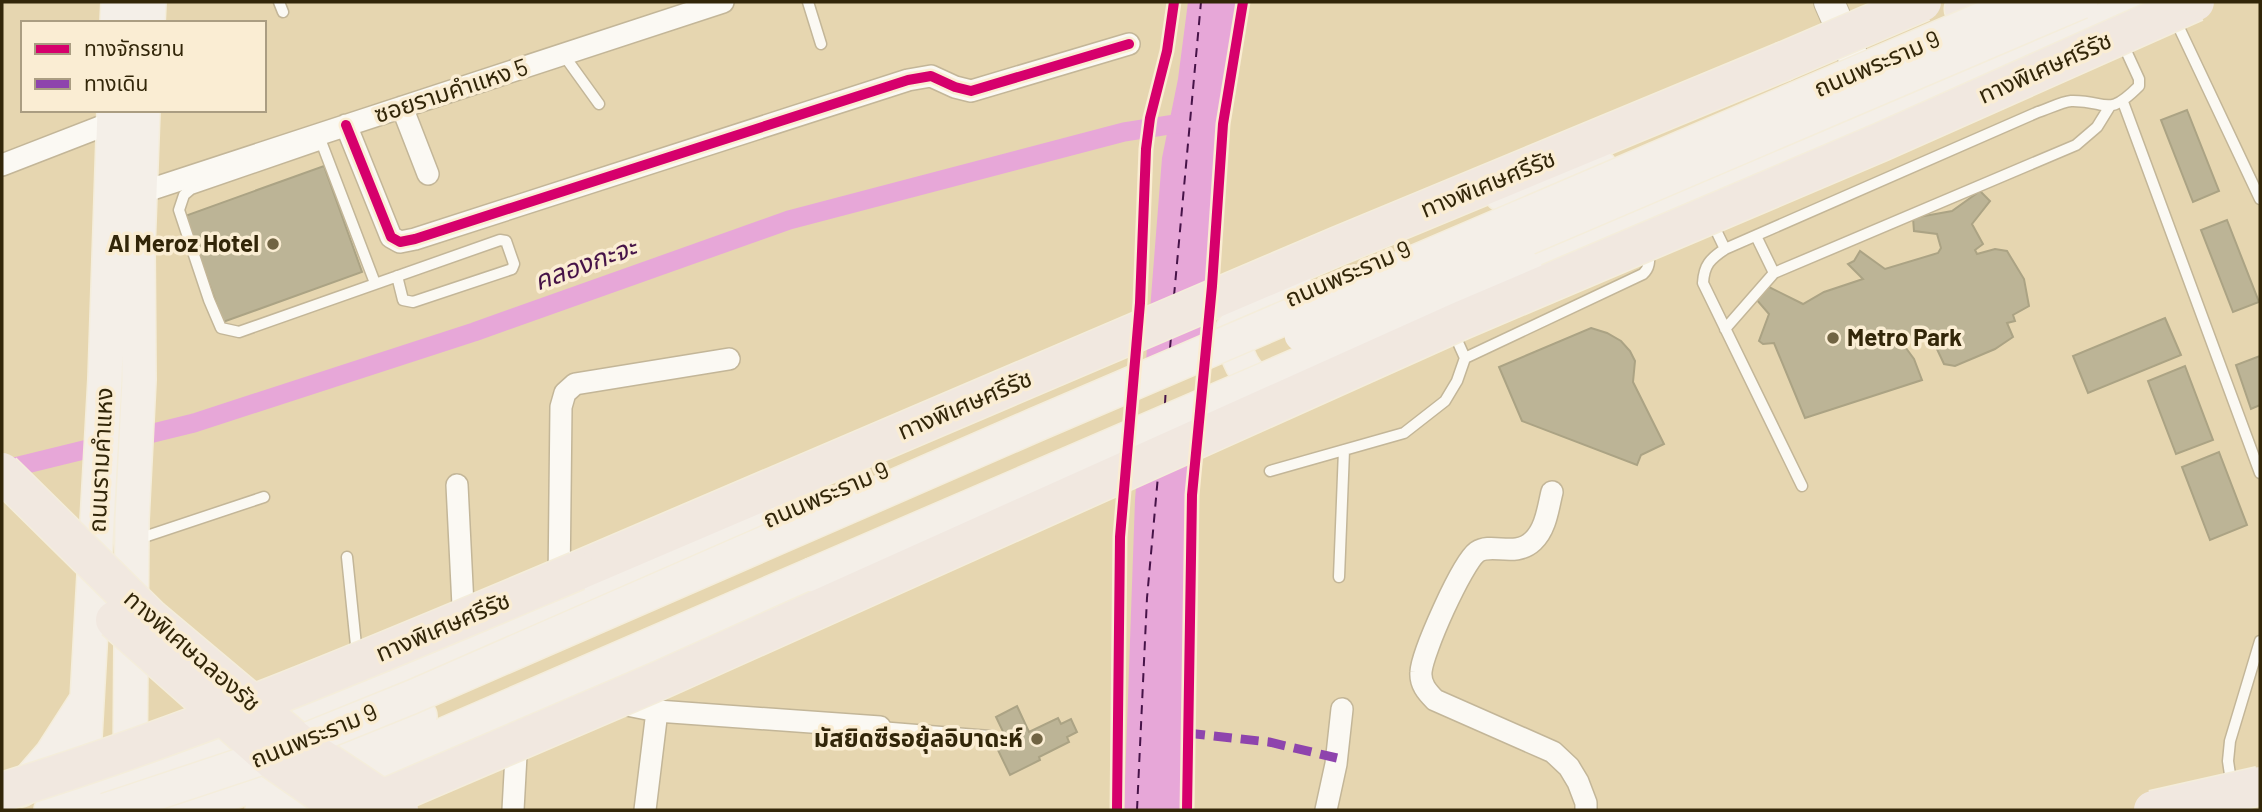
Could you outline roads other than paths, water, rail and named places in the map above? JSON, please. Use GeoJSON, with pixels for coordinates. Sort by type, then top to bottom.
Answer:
{"type":"FeatureCollection","features":[{"type":"Feature","properties":{"kind":"highway"},"geometry":{"type":"LineString","coordinates":[[1782,62],[1887,2]]}},
{"type":"Feature","properties":{"kind":"highway","name":"ทางพิเศษศรีรัช"},"geometry":{"type":"LineString","coordinates":[[357,810],[645,686],[1462,320],[1881,142],[2195,2]]}},
{"type":"Feature","properties":{"kind":"highway","name":"ทางพิเศษศรีรัช"},"geometry":{"type":"LineString","coordinates":[[2,792],[205,723],[389,650],[1338,246],[1782,62],[1910,24]]}},
{"type":"Feature","properties":{"kind":"highway","name":"ทางพิเศษฉลองรัช"},"geometry":{"type":"LineString","coordinates":[[2,472],[161,627],[301,745],[399,810]]}},
{"type":"Feature","properties":{"kind":"highway","name":"ทางพิเศษฉลองรัช"},"geometry":{"type":"LineString","coordinates":[[2,509],[134,639],[273,760],[345,810]]}},
{"type":"Feature","properties":{"kind":"highway"},"geometry":{"type":"LineString","coordinates":[[2153,810],[2247,792]]}},
{"type":"Feature","properties":{"kind":"main road"},"geometry":{"type":"LineString","coordinates":[[117,21],[118,2]]}},
{"type":"Feature","properties":{"kind":"main road"},"geometry":{"type":"LineString","coordinates":[[148,21],[149,2]]}},
{"type":"Feature","properties":{"kind":"main road"},"geometry":{"type":"LineString","coordinates":[[1877,2],[1899,20],[1910,24]]}},
{"type":"Feature","properties":{"kind":"main road","name":"ถนนพระราม 9"},"geometry":{"type":"LineString","coordinates":[[90,807],[256,760],[412,696],[2022,2]]}},
{"type":"Feature","properties":{"kind":"main road","name":"ถนนพระราม 9"},"geometry":{"type":"LineString","coordinates":[[258,798],[420,716],[1041,444],[1441,277],[2081,2]]}},
{"type":"Feature","properties":{"kind":"main road","name":"ถนนพระราม 9"},"geometry":{"type":"LineString","coordinates":[[181,810],[258,798],[518,703],[2145,2]]}},
{"type":"Feature","properties":{"kind":"main road","name":"ถนนพระราม 9"},"geometry":{"type":"LineString","coordinates":[[51,810],[90,807],[130,796],[195,756],[466,647],[1600,167],[1853,58],[1910,24],[1973,4]]}},
{"type":"Feature","properties":{"kind":"main road","name":"ถนนรามคำแหง"},"geometry":{"type":"LineString","coordinates":[[90,807],[88,699],[105,379],[128,116]]}},
{"type":"Feature","properties":{"kind":"main road","name":"ถนนรามคำแหง"},"geometry":{"type":"LineString","coordinates":[[128,116],[140,193],[139,380],[132,530],[130,796]]}},
{"type":"Feature","properties":{"kind":"main road"},"geometry":{"type":"LineString","coordinates":[[1600,167],[1510,190],[1254,302],[1233,329],[1235,352],[1249,376],[1267,392],[1287,391],[1450,324],[1555,276],[1635,222]]}},
{"type":"Feature","properties":{"kind":"main road"},"geometry":{"type":"LineString","coordinates":[[131,697],[143,723],[151,732],[195,756]]}},
{"type":"Feature","properties":{"kind":"main road"},"geometry":{"type":"LineString","coordinates":[[2,808],[27,785],[52,754],[88,699]]}},
{"type":"Feature","properties":{"kind":"main road"},"geometry":{"type":"LineString","coordinates":[[209,810],[258,798]]}},
{"type":"Feature","properties":{"kind":"street","name":"ซอยรามคำแหง 5"},"geometry":{"type":"LineString","coordinates":[[140,193],[320,139],[346,125],[723,2]]}},
{"type":"Feature","properties":{"kind":"street"},"geometry":{"type":"LineString","coordinates":[[1829,2],[1879,116]]}},
{"type":"Feature","properties":{"kind":"street"},"geometry":{"type":"LineString","coordinates":[[1871,2],[1910,24],[1915,100]]}},
{"type":"Feature","properties":{"kind":"street"},"geometry":{"type":"LineString","coordinates":[[346,125],[391,237],[400,242],[908,80],[931,76],[971,91],[1129,44]]}},
{"type":"Feature","properties":{"kind":"street"},"geometry":{"type":"LineString","coordinates":[[402,107],[428,174]]}},
{"type":"Feature","properties":{"kind":"street"},"geometry":{"type":"LineString","coordinates":[[2,165],[128,116]]}},
{"type":"Feature","properties":{"kind":"street"},"geometry":{"type":"LineString","coordinates":[[559,607],[561,407],[565,393],[575,384],[729,359]]}},
{"type":"Feature","properties":{"kind":"street"},"geometry":{"type":"LineString","coordinates":[[457,485],[466,647]]}},
{"type":"Feature","properties":{"kind":"street"},"geometry":{"type":"LineString","coordinates":[[1552,492],[1541,530],[1531,542],[1512,550],[1492,548],[1477,552],[1460,573],[1421,673],[1427,692],[1435,700],[1553,752],[1569,767],[1578,782],[1586,810]]}},
{"type":"Feature","properties":{"kind":"street"},"geometry":{"type":"LineString","coordinates":[[599,668],[627,705],[657,710],[880,727]]}},
{"type":"Feature","properties":{"kind":"street"},"geometry":{"type":"LineString","coordinates":[[513,810],[518,703]]}},
{"type":"Feature","properties":{"kind":"street"},"geometry":{"type":"LineString","coordinates":[[1326,810],[1336,764],[1342,709]]}},
{"type":"Feature","properties":{"kind":"street"},"geometry":{"type":"LineString","coordinates":[[645,810],[657,710]]}},
{"type":"Feature","properties":{"kind":"lane"},"geometry":{"type":"LineString","coordinates":[[808,2],[821,44]]}},
{"type":"Feature","properties":{"kind":"lane"},"geometry":{"type":"LineString","coordinates":[[2167,2],[2260,199]]}},
{"type":"Feature","properties":{"kind":"lane"},"geometry":{"type":"LineString","coordinates":[[1802,486],[1703,283],[1704,270],[1710,258],[1725,249],[2038,112],[2070,101],[2110,106],[2123,102],[2138,86],[2139,79],[2111,17]]}},
{"type":"Feature","properties":{"kind":"lane"},"geometry":{"type":"LineString","coordinates":[[563,54],[599,104]]}},
{"type":"Feature","properties":{"kind":"lane"},"geometry":{"type":"LineString","coordinates":[[2123,102],[2260,473]]}},
{"type":"Feature","properties":{"kind":"lane"},"geometry":{"type":"LineString","coordinates":[[1725,330],[1774,273],[2076,145],[2097,127],[2110,106]]}},
{"type":"Feature","properties":{"kind":"lane"},"geometry":{"type":"LineString","coordinates":[[375,283],[320,139],[191,189],[184,195],[179,210],[209,300],[221,328],[239,332],[375,283],[500,240],[509,244],[514,264],[512,269],[413,302],[403,300],[397,276]]}},
{"type":"Feature","properties":{"kind":"lane"},"geometry":{"type":"LineString","coordinates":[[1699,194],[1725,249]]}},
{"type":"Feature","properties":{"kind":"lane"},"geometry":{"type":"LineString","coordinates":[[1465,358],[1643,274],[1650,265],[1635,222]]}},
{"type":"Feature","properties":{"kind":"lane"},"geometry":{"type":"LineString","coordinates":[[1756,236],[1774,273]]}},
{"type":"Feature","properties":{"kind":"lane"},"geometry":{"type":"LineString","coordinates":[[1270,471],[1404,433],[1445,401],[1457,381],[1465,358],[1450,324]]}},
{"type":"Feature","properties":{"kind":"lane"},"geometry":{"type":"LineString","coordinates":[[1339,577],[1344,450]]}},
{"type":"Feature","properties":{"kind":"lane"},"geometry":{"type":"LineString","coordinates":[[132,530],[264,498]]}},
{"type":"Feature","properties":{"kind":"lane"},"geometry":{"type":"LineString","coordinates":[[347,557],[360,691]]}},
{"type":"Feature","properties":{"kind":"lane"},"geometry":{"type":"LineString","coordinates":[[2247,792],[2228,761],[2231,741],[2260,641]]}},
{"type":"Feature","properties":{"kind":"lane"},"geometry":{"type":"LineString","coordinates":[[880,727],[989,736]]}},
{"type":"Feature","properties":{"kind":"waterway","name":"คลองกะจะ"},"geometry":{"type":"LineString","coordinates":[[2,470],[194,423],[474,332],[789,220],[1124,132],[1188,122]]}},
{"type":"Feature","properties":{"kind":"place","name":"Al Meroz Hotel"},"geometry":{"type":"Point","coordinates":[273,244]}},
{"type":"Feature","properties":{"kind":"place","name":"Metro Park"},"geometry":{"type":"Point","coordinates":[1833,338]}},
{"type":"Feature","properties":{"kind":"place","name":"มัสยิดซีรอยุ้ลอิบาดะห์"},"geometry":{"type":"Point","coordinates":[1037,739]}}]}
